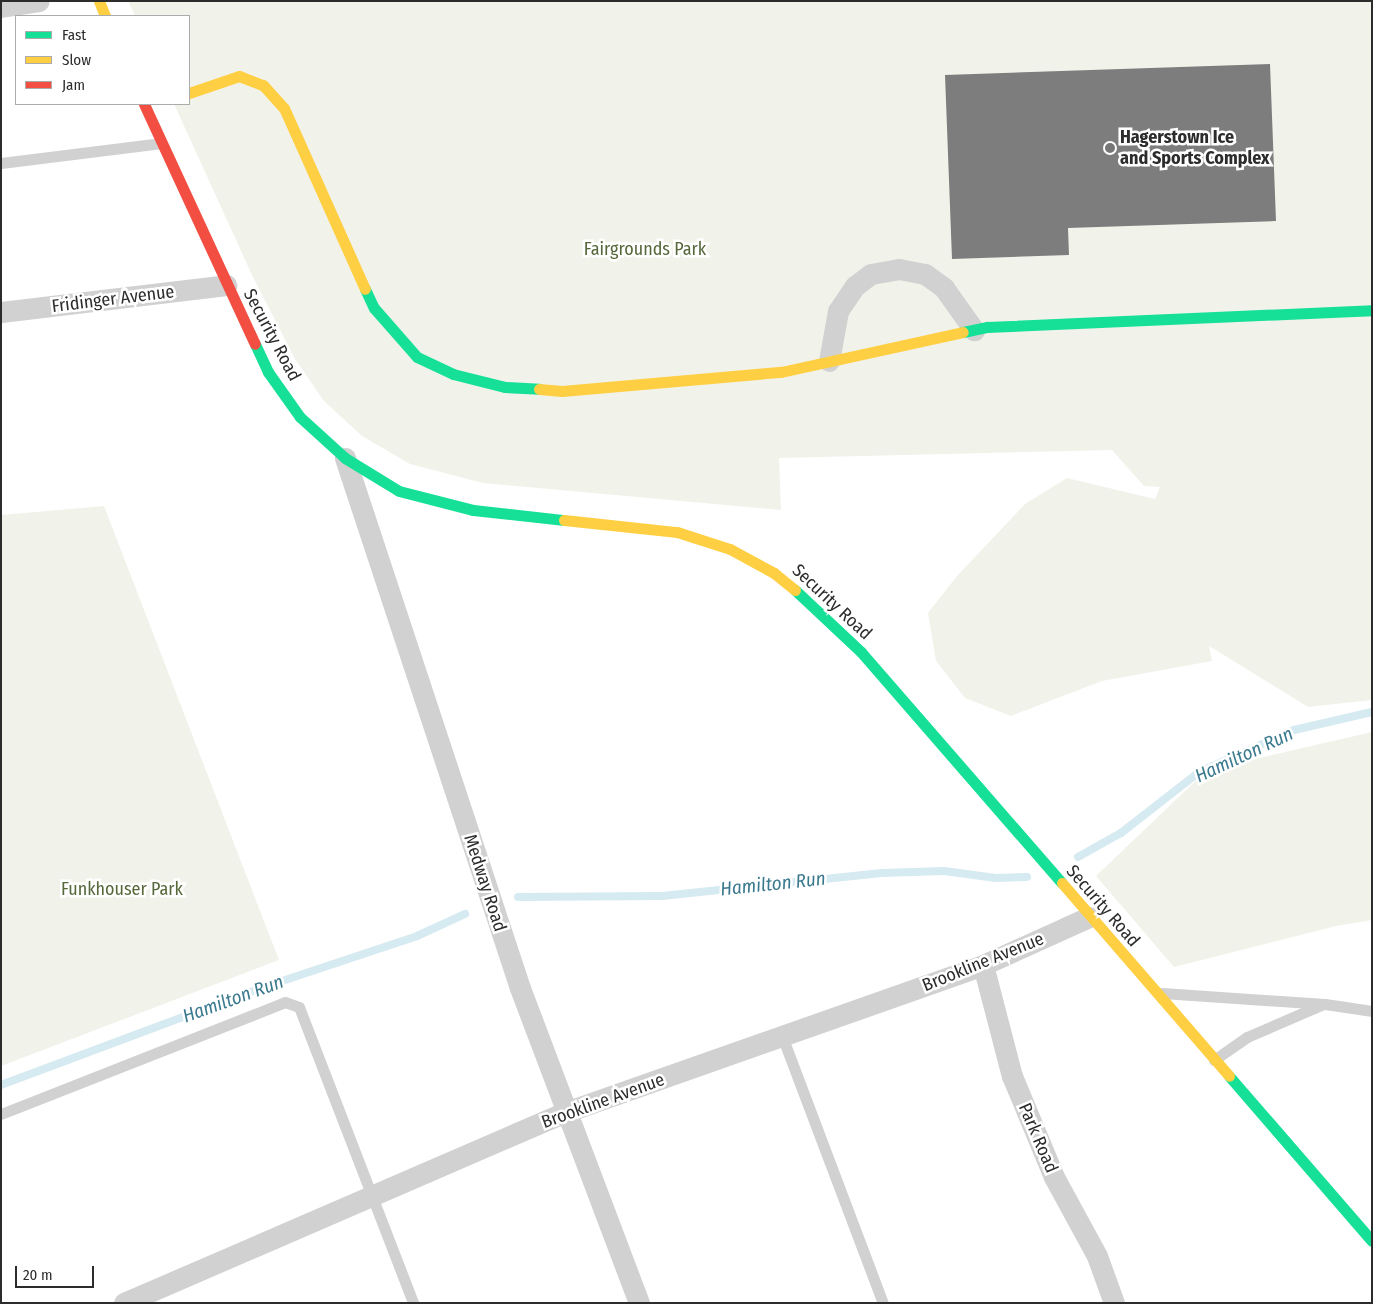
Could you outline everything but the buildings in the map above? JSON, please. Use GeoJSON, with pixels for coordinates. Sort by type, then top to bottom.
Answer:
{"type":"FeatureCollection","features":[{"type":"Feature","properties":{"kind":"street"},"geometry":{"type":"LineString","coordinates":[[1,7],[39,1]]}},
{"type":"Feature","properties":{"kind":"street"},"geometry":{"type":"LineString","coordinates":[[98,1],[105,15]]}},
{"type":"Feature","properties":{"kind":"street"},"geometry":{"type":"LineString","coordinates":[[190,93],[239,76],[263,85],[284,108],[374,308],[417,357],[452,374],[504,387],[562,391],[782,372],[974,330],[1372,310]]}},
{"type":"Feature","properties":{"kind":"street","name":"Security Road"},"geometry":{"type":"LineString","coordinates":[[149,105],[162,143],[226,285],[268,372],[300,417],[344,458],[399,491],[473,510],[677,532],[730,549],[774,573],[817,607],[861,652],[1372,1241]]}},
{"type":"Feature","properties":{"kind":"street"},"geometry":{"type":"LineString","coordinates":[[829,361],[838,311],[855,286],[871,274],[899,269],[925,274],[944,288],[974,330]]}},
{"type":"Feature","properties":{"kind":"street","name":"Fridinger Avenue"},"geometry":{"type":"LineString","coordinates":[[1,312],[226,285]]}},
{"type":"Feature","properties":{"kind":"street","name":"Medway Road"},"geometry":{"type":"LineString","coordinates":[[344,458],[520,988],[639,1303]]}},
{"type":"Feature","properties":{"kind":"street","name":"Brookline Avenue"},"geometry":{"type":"LineString","coordinates":[[124,1303],[171,1294],[372,1197],[566,1112],[983,965],[1089,917]]}},
{"type":"Feature","properties":{"kind":"street","name":"Park Road"},"geometry":{"type":"LineString","coordinates":[[983,965],[1012,1076],[1054,1177],[1097,1256],[1114,1303]]}},
{"type":"Feature","properties":{"kind":"lane"},"geometry":{"type":"LineString","coordinates":[[1,163],[162,143]]}},
{"type":"Feature","properties":{"kind":"lane"},"geometry":{"type":"LineString","coordinates":[[1155,993],[1325,1004],[1372,1011]]}},
{"type":"Feature","properties":{"kind":"lane"},"geometry":{"type":"LineString","coordinates":[[1,1114],[285,1002],[299,1007],[413,1303]]}},
{"type":"Feature","properties":{"kind":"lane"},"geometry":{"type":"LineString","coordinates":[[1214,1060],[1247,1037],[1325,1004]]}},
{"type":"Feature","properties":{"kind":"lane"},"geometry":{"type":"LineString","coordinates":[[782,1036],[883,1303]]}},
{"type":"Feature","properties":{"kind":"green space","name":"Fairgrounds Park"},"geometry":{"type":"Polygon","coordinates":[[[128,1],[1372,1],[1372,700],[1308,707],[1209,646],[1212,661],[1102,681],[1011,716],[965,698],[936,661],[928,613],[957,576],[1025,504],[1067,478],[1155,499],[1160,487],[1144,486],[1112,450],[779,458],[781,510],[483,483],[410,464],[362,436],[324,401],[295,359],[252,275],[174,105],[190,105],[190,15],[135,15],[128,1]]]}},
{"type":"Feature","properties":{"kind":"green space","name":"Funkhouser Park"},"geometry":{"type":"Polygon","coordinates":[[[104,506],[279,960],[1,1066],[1,515],[104,506]]]}},
{"type":"Feature","properties":{"kind":"green space"},"geometry":{"type":"Polygon","coordinates":[[[1372,732],[1372,920],[1336,926],[1174,967],[1096,876],[1207,770],[1372,732]]]}},
{"type":"Feature","properties":{"kind":"waterway","name":"Hamilton Run"},"geometry":{"type":"LineString","coordinates":[[1078,857],[1121,833],[1199,772],[1294,730],[1372,712]]}},
{"type":"Feature","properties":{"kind":"waterway","name":"Hamilton Run"},"geometry":{"type":"LineString","coordinates":[[518,897],[662,896],[882,873],[944,871],[996,878],[1027,877]]}},
{"type":"Feature","properties":{"kind":"waterway","name":"Hamilton Run"},"geometry":{"type":"LineString","coordinates":[[1,1085],[258,989],[417,936],[465,914]]}},
{"type":"Feature","properties":{"kind":"traffic: fast"},"geometry":{"type":"LineString","coordinates":[[365,289],[374,308],[417,357],[453,374],[505,387],[539,389]]}},
{"type":"Feature","properties":{"kind":"traffic: fast"},"geometry":{"type":"LineString","coordinates":[[963,332],[987,327],[1372,310]]}},
{"type":"Feature","properties":{"kind":"traffic: fast"},"geometry":{"type":"LineString","coordinates":[[255,344],[268,372],[300,417],[345,458],[399,491],[473,510],[564,520]]}},
{"type":"Feature","properties":{"kind":"traffic: fast"},"geometry":{"type":"LineString","coordinates":[[795,590],[861,652],[1062,883]]}},
{"type":"Feature","properties":{"kind":"traffic: fast"},"geometry":{"type":"LineString","coordinates":[[1229,1076],[1372,1241]]}},
{"type":"Feature","properties":{"kind":"traffic: slow"},"geometry":{"type":"LineString","coordinates":[[99,1],[105,15]]}},
{"type":"Feature","properties":{"kind":"traffic: slow"},"geometry":{"type":"LineString","coordinates":[[190,93],[239,76],[263,85],[284,108],[365,289]]}},
{"type":"Feature","properties":{"kind":"traffic: slow"},"geometry":{"type":"LineString","coordinates":[[539,389],[562,391],[781,372],[963,332]]}},
{"type":"Feature","properties":{"kind":"traffic: slow"},"geometry":{"type":"LineString","coordinates":[[564,520],[677,532],[730,549],[774,573],[795,590]]}},
{"type":"Feature","properties":{"kind":"traffic: slow"},"geometry":{"type":"LineString","coordinates":[[1062,883],[1229,1076]]}},
{"type":"Feature","properties":{"kind":"traffic: jam"},"geometry":{"type":"LineString","coordinates":[[144,105],[255,344]]}},
{"type":"Feature","properties":{"kind":"place","name":"Hagerstown Ice and Sports Complex"},"geometry":{"type":"Point","coordinates":[1110,148]}}]}
